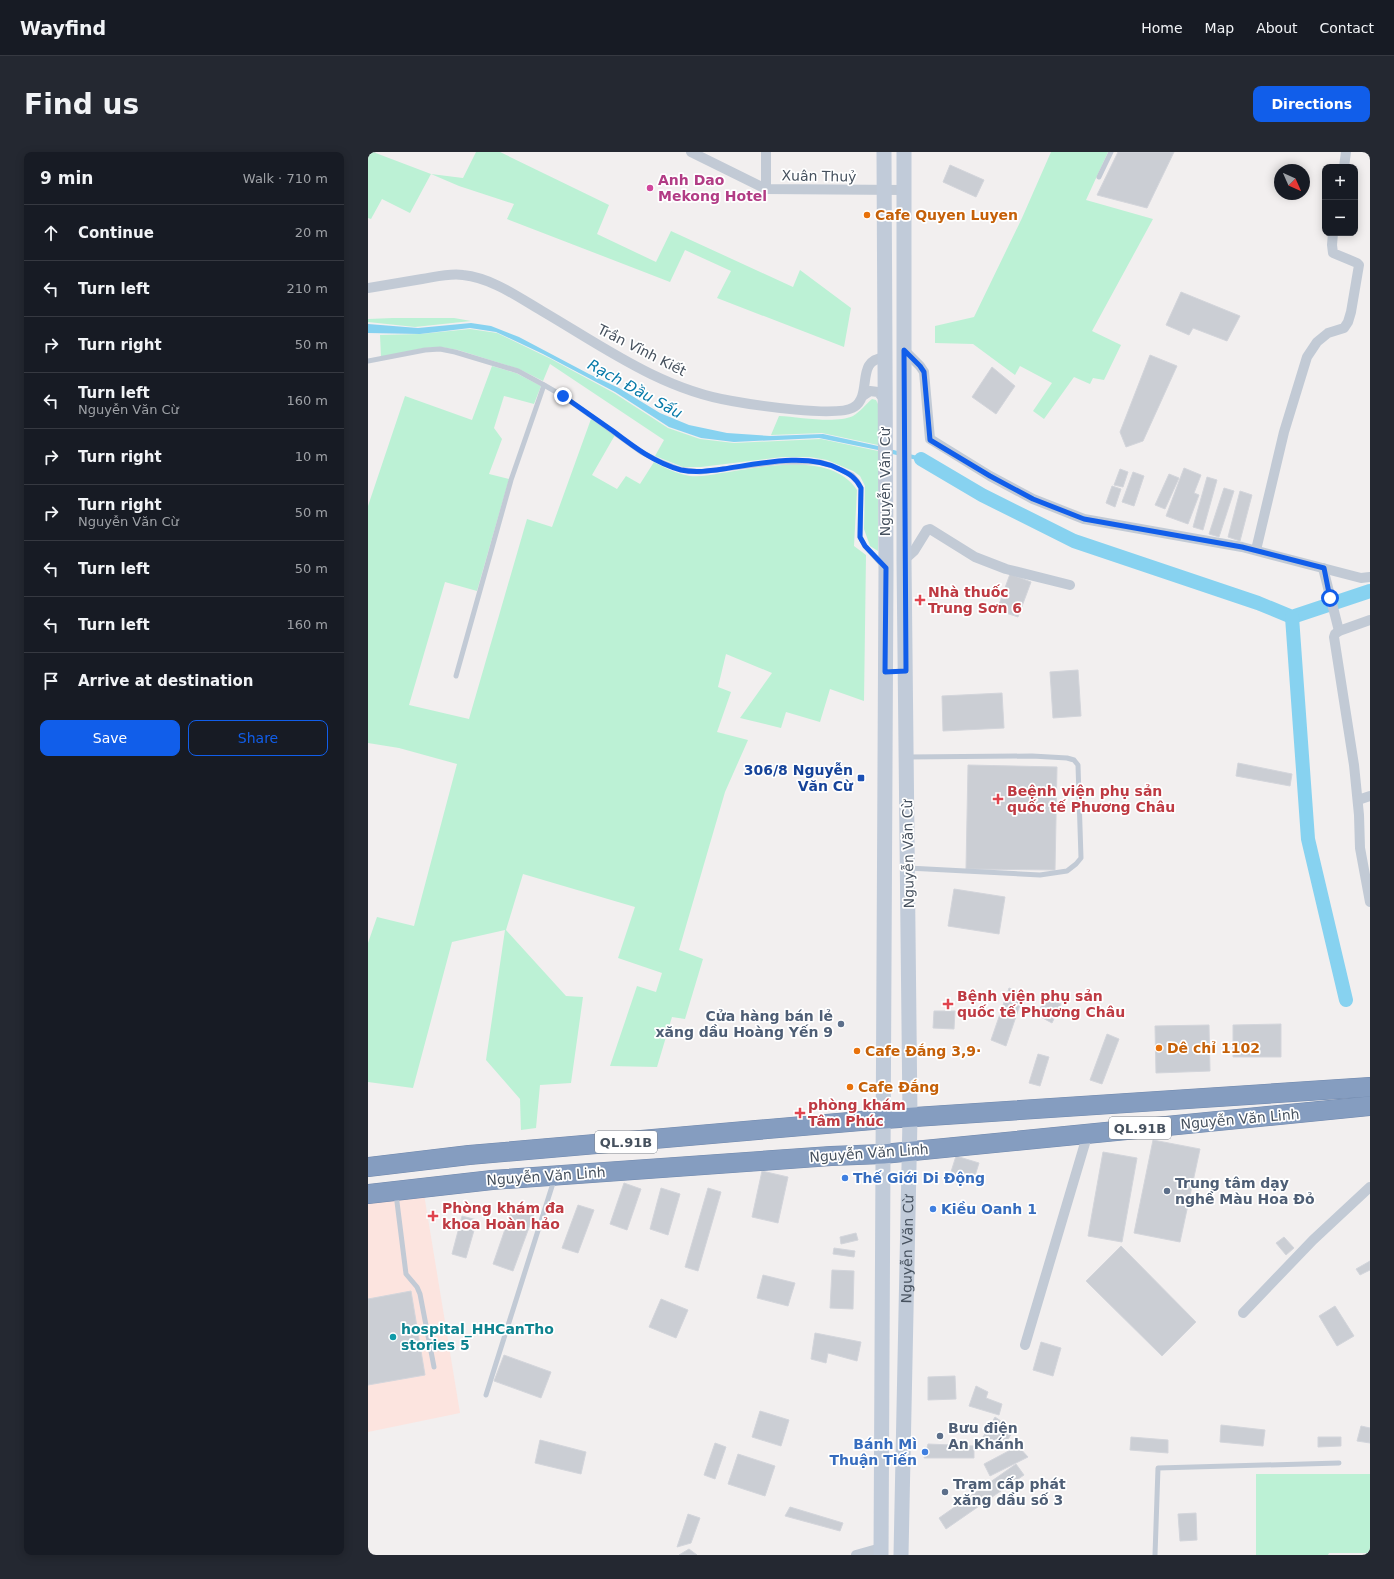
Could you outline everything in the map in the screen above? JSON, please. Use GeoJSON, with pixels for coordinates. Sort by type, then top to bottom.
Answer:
{"type":"FeatureCollection","features":[{"type":"Feature","properties":{"kind":"highway","name":"Nguyễn Văn Linh"},"geometry":{"type":"LineString","coordinates":[[368,1167],[469,1155],[884,1119],[1370,1088]]}},
{"type":"Feature","properties":{"kind":"highway","name":"Nguyễn Văn Linh"},"geometry":{"type":"LineString","coordinates":[[368,1194],[555,1175],[830,1156],[883,1154],[1370,1106]]}},
{"type":"Feature","properties":{"kind":"main road","name":"Nguyễn Văn Cừ"},"geometry":{"type":"LineString","coordinates":[[881,1552],[886,568],[884,152]]}},
{"type":"Feature","properties":{"kind":"main road","name":"Nguyễn Văn Cừ"},"geometry":{"type":"LineString","coordinates":[[902,1555],[910,1151],[904,560],[904,152]]}},
{"type":"Feature","properties":{"kind":"main road"},"geometry":{"type":"LineString","coordinates":[[885,672],[906,671]]}},
{"type":"Feature","properties":{"kind":"street","name":"Xuân Thuỷ"},"geometry":{"type":"LineString","coordinates":[[691,152],[766,189],[903,190]]}},
{"type":"Feature","properties":{"kind":"street"},"geometry":{"type":"LineString","coordinates":[[766,152],[766,189]]}},
{"type":"Feature","properties":{"kind":"street"},"geometry":{"type":"LineString","coordinates":[[1344,164],[1346,152]]}},
{"type":"Feature","properties":{"kind":"street"},"geometry":{"type":"LineString","coordinates":[[1256,550],[1284,432],[1307,357],[1317,342],[1328,333],[1346,326],[1351,312],[1359,265],[1357,262],[1334,253],[1332,245],[1333,236]]}},
{"type":"Feature","properties":{"kind":"street","name":"Trần Vĩnh Kiết"},"geometry":{"type":"LineString","coordinates":[[368,288],[449,274],[478,278],[512,294],[642,370],[702,395],[789,408],[833,412],[854,407],[860,402],[864,395]]}},
{"type":"Feature","properties":{"kind":"street"},"geometry":{"type":"LineString","coordinates":[[904,350],[924,372],[930,440],[990,476],[1033,499],[1084,519],[1256,550],[1361,578],[1370,577]]}},
{"type":"Feature","properties":{"kind":"street"},"geometry":{"type":"LineString","coordinates":[[864,395],[865,374],[873,362],[879,358],[884,358]]}},
{"type":"Feature","properties":{"kind":"street"},"geometry":{"type":"LineString","coordinates":[[864,395],[870,390],[878,392],[885,400]]}},
{"type":"Feature","properties":{"kind":"street"},"geometry":{"type":"LineString","coordinates":[[904,560],[914,551],[927,530],[930,529],[975,557],[1006,569],[1070,585]]}},
{"type":"Feature","properties":{"kind":"street"},"geometry":{"type":"LineString","coordinates":[[1324,568],[1338,627],[1334,637],[1354,765],[1358,800],[1360,848],[1370,902]]}},
{"type":"Feature","properties":{"kind":"street"},"geometry":{"type":"LineString","coordinates":[[1338,627],[1370,620]]}},
{"type":"Feature","properties":{"kind":"street"},"geometry":{"type":"LineString","coordinates":[[1358,800],[1370,796]]}},
{"type":"Feature","properties":{"kind":"street"},"geometry":{"type":"LineString","coordinates":[[1025,1345],[1088,1133]]}},
{"type":"Feature","properties":{"kind":"street"},"geometry":{"type":"LineString","coordinates":[[1243,1313],[1313,1240],[1370,1187]]}},
{"type":"Feature","properties":{"kind":"street"},"geometry":{"type":"LineString","coordinates":[[856,1555],[881,1552]]}},
{"type":"Feature","properties":{"kind":"lane"},"geometry":{"type":"LineString","coordinates":[[1099,177],[1111,152]]}},
{"type":"Feature","properties":{"kind":"lane"},"geometry":{"type":"LineString","coordinates":[[368,362],[425,350],[440,349],[518,371],[563,396],[641,452],[679,469],[700,472],[779,462],[820,462],[833,466],[852,475],[858,482],[861,488],[860,537],[865,546],[886,568]]}},
{"type":"Feature","properties":{"kind":"lane"},"geometry":{"type":"LineString","coordinates":[[456,676],[511,480],[544,385]]}},
{"type":"Feature","properties":{"kind":"lane"},"geometry":{"type":"LineString","coordinates":[[906,757],[1032,756],[1067,758],[1074,760],[1078,766],[1081,858],[1076,864],[1067,870],[1040,875],[908,868]]}},
{"type":"Feature","properties":{"kind":"lane"},"geometry":{"type":"LineString","coordinates":[[486,1395],[555,1175]]}},
{"type":"Feature","properties":{"kind":"lane"},"geometry":{"type":"LineString","coordinates":[[395,1191],[406,1274],[418,1287],[434,1367]]}},
{"type":"Feature","properties":{"kind":"lane"},"geometry":{"type":"LineString","coordinates":[[1155,1555],[1158,1468],[1339,1462]]}},
{"type":"Feature","properties":{"kind":"shaded area"},"geometry":{"type":"Polygon","coordinates":[[[424,1194],[460,1413],[368,1432],[368,1202],[424,1194]]]}},
{"type":"Feature","properties":{"kind":"green space"},"geometry":{"type":"Polygon","coordinates":[[[368,152],[373,152],[431,174],[410,213],[382,199],[371,219],[368,218],[368,152]]]}},
{"type":"Feature","properties":{"kind":"green space"},"geometry":{"type":"Polygon","coordinates":[[[476,152],[500,152],[609,205],[597,234],[656,262],[671,231],[793,287],[800,270],[851,308],[844,347],[717,298],[731,271],[685,250],[670,282],[507,219],[514,204],[459,186],[431,174],[463,178],[476,152]]]}},
{"type":"Feature","properties":{"kind":"green space"},"geometry":{"type":"Polygon","coordinates":[[[1051,152],[1108,152],[1086,200],[1153,219],[1092,331],[1121,345],[1104,380],[1093,378],[1090,384],[1074,377],[1044,419],[1033,411],[1052,383],[1020,366],[1015,375],[973,344],[935,343],[935,326],[974,317],[1022,218],[1051,152]]]}},
{"type":"Feature","properties":{"kind":"green space"},"geometry":{"type":"Polygon","coordinates":[[[454,318],[471,321],[415,327],[368,322],[368,319],[454,318]]]}},
{"type":"Feature","properties":{"kind":"green space"},"geometry":{"type":"Polygon","coordinates":[[[470,329],[497,333],[551,359],[614,393],[668,428],[700,439],[734,443],[821,439],[878,451],[878,551],[870,546],[864,529],[865,486],[860,476],[853,471],[827,460],[810,457],[782,457],[701,467],[683,467],[655,456],[664,440],[550,364],[543,381],[519,369],[458,350],[441,347],[424,348],[381,357],[380,335],[420,334],[470,329]]]}},
{"type":"Feature","properties":{"kind":"green space"},"geometry":{"type":"Polygon","coordinates":[[[492,366],[516,373],[541,386],[534,404],[504,396],[494,428],[502,439],[489,474],[509,479],[477,591],[445,582],[409,705],[469,719],[527,519],[552,527],[591,419],[615,435],[592,475],[617,489],[626,476],[640,484],[654,462],[667,469],[685,475],[694,476],[706,476],[755,468],[794,465],[812,466],[830,470],[845,478],[857,490],[854,546],[866,555],[864,701],[830,689],[820,722],[786,712],[781,728],[740,718],[772,673],[726,654],[718,687],[731,692],[717,732],[748,740],[725,792],[679,950],[703,959],[685,1019],[672,1017],[657,1067],[610,1066],[637,986],[656,992],[662,973],[618,958],[635,907],[523,874],[506,930],[566,996],[583,997],[571,1083],[540,1085],[536,1128],[521,1130],[520,1099],[486,1060],[505,930],[452,942],[413,1088],[368,1082],[368,943],[377,917],[414,926],[457,764],[399,748],[368,743],[368,506],[405,396],[472,420],[492,366]]]}},
{"type":"Feature","properties":{"kind":"green space"},"geometry":{"type":"Polygon","coordinates":[[[872,399],[876,400],[878,404],[878,445],[822,433],[771,435],[779,416],[837,420],[853,416],[872,399]]]}},
{"type":"Feature","properties":{"kind":"green space"},"geometry":{"type":"Polygon","coordinates":[[[1256,1474],[1370,1474],[1370,1553],[1329,1553],[1328,1555],[1256,1555],[1256,1474]]]}},
{"type":"Feature","properties":{"kind":"water","name":"Rạch Đầu Sấu"},"geometry":{"type":"Polygon","coordinates":[[[471,323],[491,326],[519,337],[619,388],[660,413],[689,425],[727,433],[770,436],[823,434],[878,446],[878,450],[819,438],[734,442],[701,438],[669,427],[615,392],[543,354],[496,332],[470,328],[420,334],[368,333],[368,324],[418,328],[471,323]]]}},
{"type":"Feature","properties":{"kind":"building"},"geometry":{"type":"Polygon","coordinates":[[[1118,152],[1174,152],[1147,208],[1097,195],[1118,152]]]}},
{"type":"Feature","properties":{"kind":"building"},"geometry":{"type":"Polygon","coordinates":[[[950,165],[984,180],[976,197],[943,182],[950,165]]]}},
{"type":"Feature","properties":{"kind":"building"},"geometry":{"type":"Polygon","coordinates":[[[1181,292],[1240,316],[1227,341],[1193,328],[1189,335],[1166,325],[1181,292]]]}},
{"type":"Feature","properties":{"kind":"building"},"geometry":{"type":"Polygon","coordinates":[[[1150,355],[1177,366],[1143,441],[1126,447],[1120,432],[1150,355]]]}},
{"type":"Feature","properties":{"kind":"building"},"geometry":{"type":"Polygon","coordinates":[[[992,367],[1015,386],[996,414],[972,397],[992,367]]]}},
{"type":"Feature","properties":{"kind":"building"},"geometry":{"type":"Polygon","coordinates":[[[1184,468],[1201,475],[1194,493],[1199,495],[1188,524],[1166,516],[1184,468]]]}},
{"type":"Feature","properties":{"kind":"building"},"geometry":{"type":"Polygon","coordinates":[[[1120,469],[1128,472],[1123,487],[1114,485],[1120,469]]]}},
{"type":"Feature","properties":{"kind":"building"},"geometry":{"type":"Polygon","coordinates":[[[1133,472],[1144,476],[1134,506],[1122,502],[1133,472]]]}},
{"type":"Feature","properties":{"kind":"building"},"geometry":{"type":"Polygon","coordinates":[[[1169,474],[1179,478],[1165,509],[1155,505],[1169,474]]]}},
{"type":"Feature","properties":{"kind":"building"},"geometry":{"type":"Polygon","coordinates":[[[1207,477],[1217,480],[1203,530],[1193,527],[1207,477]]]}},
{"type":"Feature","properties":{"kind":"building"},"geometry":{"type":"Polygon","coordinates":[[[1112,486],[1121,489],[1115,507],[1106,503],[1112,486]]]}},
{"type":"Feature","properties":{"kind":"building"},"geometry":{"type":"Polygon","coordinates":[[[1224,488],[1234,491],[1219,537],[1209,534],[1224,488]]]}},
{"type":"Feature","properties":{"kind":"building"},"geometry":{"type":"Polygon","coordinates":[[[1240,491],[1252,495],[1240,541],[1228,537],[1240,491]]]}},
{"type":"Feature","properties":{"kind":"building"},"geometry":{"type":"Polygon","coordinates":[[[1010,574],[1031,582],[1018,617],[997,610],[1010,574]]]}},
{"type":"Feature","properties":{"kind":"building"},"geometry":{"type":"Polygon","coordinates":[[[1078,670],[1081,716],[1053,718],[1050,672],[1078,670]]]}},
{"type":"Feature","properties":{"kind":"building"},"geometry":{"type":"Polygon","coordinates":[[[1002,693],[1004,728],[943,731],[942,696],[1002,693]]]}},
{"type":"Feature","properties":{"kind":"building"},"geometry":{"type":"Polygon","coordinates":[[[1238,763],[1292,774],[1290,786],[1236,776],[1238,763]]]}},
{"type":"Feature","properties":{"kind":"building"},"geometry":{"type":"Polygon","coordinates":[[[968,765],[1057,767],[1055,870],[966,869],[968,765]]]}},
{"type":"Feature","properties":{"kind":"building"},"geometry":{"type":"Polygon","coordinates":[[[954,889],[1005,897],[999,934],[948,926],[954,889]]]}},
{"type":"Feature","properties":{"kind":"building"},"geometry":{"type":"Polygon","coordinates":[[[1009,988],[1024,993],[1006,1046],[991,1040],[1009,988]]]}},
{"type":"Feature","properties":{"kind":"building"},"geometry":{"type":"Polygon","coordinates":[[[1046,996],[1061,1004],[1052,1023],[1037,1015],[1046,996]]]}},
{"type":"Feature","properties":{"kind":"building"},"geometry":{"type":"Polygon","coordinates":[[[934,1011],[955,1011],[954,1029],[933,1028],[934,1011]]]}},
{"type":"Feature","properties":{"kind":"building"},"geometry":{"type":"Polygon","coordinates":[[[1281,1024],[1281,1057],[1233,1057],[1233,1025],[1281,1024]]]}},
{"type":"Feature","properties":{"kind":"building"},"geometry":{"type":"Polygon","coordinates":[[[1209,1025],[1210,1071],[1156,1073],[1155,1026],[1209,1025]]]}},
{"type":"Feature","properties":{"kind":"building"},"geometry":{"type":"Polygon","coordinates":[[[1107,1034],[1119,1039],[1102,1084],[1090,1080],[1107,1034]]]}},
{"type":"Feature","properties":{"kind":"building"},"geometry":{"type":"Polygon","coordinates":[[[1038,1054],[1049,1057],[1040,1086],[1029,1083],[1038,1054]]]}},
{"type":"Feature","properties":{"kind":"building","name":"Trung tâm dạy nghề Màu Hoa Đỏ"},"geometry":{"type":"Polygon","coordinates":[[[1153,1140],[1200,1149],[1180,1242],[1134,1233],[1153,1140]]]}},
{"type":"Feature","properties":{"kind":"building"},"geometry":{"type":"Polygon","coordinates":[[[1103,1152],[1137,1158],[1122,1242],[1088,1236],[1103,1152]]]}},
{"type":"Feature","properties":{"kind":"building"},"geometry":{"type":"Polygon","coordinates":[[[956,1156],[979,1163],[973,1182],[950,1175],[956,1156]]]}},
{"type":"Feature","properties":{"kind":"building"},"geometry":{"type":"Polygon","coordinates":[[[762,1171],[788,1177],[778,1223],[752,1217],[762,1171]]]}},
{"type":"Feature","properties":{"kind":"building"},"geometry":{"type":"Polygon","coordinates":[[[624,1183],[641,1189],[627,1230],[610,1224],[624,1183]]]}},
{"type":"Feature","properties":{"kind":"building"},"geometry":{"type":"Polygon","coordinates":[[[661,1188],[680,1194],[668,1235],[650,1229],[661,1188]]]}},
{"type":"Feature","properties":{"kind":"building"},"geometry":{"type":"Polygon","coordinates":[[[708,1188],[721,1192],[698,1271],[685,1267],[708,1188]]]}},
{"type":"Feature","properties":{"kind":"building"},"geometry":{"type":"Polygon","coordinates":[[[578,1205],[594,1210],[578,1253],[562,1248],[578,1205]]]}},
{"type":"Feature","properties":{"kind":"building"},"geometry":{"type":"Polygon","coordinates":[[[513,1206],[534,1214],[513,1271],[493,1264],[513,1206]]]}},
{"type":"Feature","properties":{"kind":"building"},"geometry":{"type":"Polygon","coordinates":[[[462,1216],[477,1220],[466,1258],[452,1254],[462,1216]]]}},
{"type":"Feature","properties":{"kind":"building"},"geometry":{"type":"Polygon","coordinates":[[[856,1233],[858,1240],[841,1244],[840,1237],[856,1233]]]}},
{"type":"Feature","properties":{"kind":"building"},"geometry":{"type":"Polygon","coordinates":[[[1284,1237],[1294,1248],[1286,1255],[1276,1243],[1284,1237]]]}},
{"type":"Feature","properties":{"kind":"building"},"geometry":{"type":"Polygon","coordinates":[[[1121,1246],[1196,1322],[1162,1356],[1086,1281],[1121,1246]]]}},
{"type":"Feature","properties":{"kind":"building"},"geometry":{"type":"Polygon","coordinates":[[[834,1248],[855,1251],[854,1257],[833,1254],[834,1248]]]}},
{"type":"Feature","properties":{"kind":"building"},"geometry":{"type":"Polygon","coordinates":[[[1370,1261],[1370,1270],[1360,1275],[1356,1269],[1370,1261]]]}},
{"type":"Feature","properties":{"kind":"building"},"geometry":{"type":"Polygon","coordinates":[[[832,1270],[854,1271],[853,1309],[830,1308],[832,1270]]]}},
{"type":"Feature","properties":{"kind":"building"},"geometry":{"type":"Polygon","coordinates":[[[763,1275],[795,1283],[788,1306],[757,1298],[763,1275]]]}},
{"type":"Feature","properties":{"kind":"building","name":"hospital_HHCanTho stories 5"},"geometry":{"type":"Polygon","coordinates":[[[411,1291],[425,1375],[368,1385],[368,1299],[411,1291]]]}},
{"type":"Feature","properties":{"kind":"building"},"geometry":{"type":"Polygon","coordinates":[[[661,1299],[688,1310],[676,1338],[649,1327],[661,1299]]]}},
{"type":"Feature","properties":{"kind":"building"},"geometry":{"type":"Polygon","coordinates":[[[1335,1306],[1354,1336],[1337,1346],[1319,1316],[1335,1306]]]}},
{"type":"Feature","properties":{"kind":"building"},"geometry":{"type":"Polygon","coordinates":[[[815,1333],[861,1342],[857,1361],[828,1353],[826,1363],[811,1359],[815,1333]]]}},
{"type":"Feature","properties":{"kind":"building"},"geometry":{"type":"Polygon","coordinates":[[[1041,1342],[1061,1348],[1053,1376],[1033,1370],[1041,1342]]]}},
{"type":"Feature","properties":{"kind":"building"},"geometry":{"type":"Polygon","coordinates":[[[504,1355],[551,1372],[541,1398],[494,1381],[504,1355]]]}},
{"type":"Feature","properties":{"kind":"building"},"geometry":{"type":"Polygon","coordinates":[[[955,1376],[956,1399],[928,1400],[928,1377],[955,1376]]]}},
{"type":"Feature","properties":{"kind":"building"},"geometry":{"type":"Polygon","coordinates":[[[976,1386],[988,1392],[986,1398],[1002,1404],[999,1415],[969,1406],[976,1386]]]}},
{"type":"Feature","properties":{"kind":"building"},"geometry":{"type":"Polygon","coordinates":[[[760,1411],[789,1420],[781,1446],[752,1437],[760,1411]]]}},
{"type":"Feature","properties":{"kind":"building"},"geometry":{"type":"Polygon","coordinates":[[[995,1417],[1014,1430],[1003,1447],[983,1437],[995,1417]]]}},
{"type":"Feature","properties":{"kind":"building"},"geometry":{"type":"Polygon","coordinates":[[[1221,1425],[1265,1430],[1263,1446],[1220,1442],[1221,1425]]]}},
{"type":"Feature","properties":{"kind":"building"},"geometry":{"type":"Polygon","coordinates":[[[1361,1426],[1370,1428],[1370,1443],[1357,1441],[1361,1426]]]}},
{"type":"Feature","properties":{"kind":"building"},"geometry":{"type":"Polygon","coordinates":[[[1131,1437],[1168,1440],[1168,1453],[1130,1450],[1131,1437]]]}},
{"type":"Feature","properties":{"kind":"building"},"geometry":{"type":"Polygon","coordinates":[[[1318,1437],[1341,1437],[1341,1446],[1318,1447],[1318,1437]]]}},
{"type":"Feature","properties":{"kind":"building"},"geometry":{"type":"Polygon","coordinates":[[[540,1440],[586,1452],[581,1474],[535,1463],[540,1440]]]}},
{"type":"Feature","properties":{"kind":"building"},"geometry":{"type":"Polygon","coordinates":[[[715,1443],[726,1447],[715,1479],[704,1475],[715,1443]]]}},
{"type":"Feature","properties":{"kind":"building"},"geometry":{"type":"Polygon","coordinates":[[[928,1444],[974,1446],[974,1458],[924,1458],[928,1444]]]}},
{"type":"Feature","properties":{"kind":"building"},"geometry":{"type":"Polygon","coordinates":[[[1018,1446],[1028,1457],[990,1476],[984,1464],[1018,1446]]]}},
{"type":"Feature","properties":{"kind":"building"},"geometry":{"type":"Polygon","coordinates":[[[738,1454],[775,1466],[765,1496],[728,1484],[738,1454]]]}},
{"type":"Feature","properties":{"kind":"building"},"geometry":{"type":"Polygon","coordinates":[[[1016,1464],[1024,1475],[946,1529],[939,1518],[1016,1464]]]}},
{"type":"Feature","properties":{"kind":"building"},"geometry":{"type":"Polygon","coordinates":[[[790,1507],[843,1523],[840,1531],[785,1516],[790,1507]]]}},
{"type":"Feature","properties":{"kind":"building"},"geometry":{"type":"Polygon","coordinates":[[[1196,1513],[1197,1540],[1180,1541],[1178,1514],[1196,1513]]]}},
{"type":"Feature","properties":{"kind":"building"},"geometry":{"type":"Polygon","coordinates":[[[688,1514],[700,1518],[691,1543],[677,1547],[688,1514]]]}},
{"type":"Feature","properties":{"kind":"building"},"geometry":{"type":"Polygon","coordinates":[[[689,1549],[697,1555],[679,1555],[689,1549]]]}},
{"type":"Feature","properties":{"kind":"waterway","name":"Rạch Đầu Sấu"},"geometry":{"type":"LineString","coordinates":[[889,451],[921,459]]}},
{"type":"Feature","properties":{"kind":"waterway"},"geometry":{"type":"LineString","coordinates":[[921,459],[982,495],[1074,541],[1258,603],[1292,617],[1370,591]]}},
{"type":"Feature","properties":{"kind":"waterway"},"geometry":{"type":"LineString","coordinates":[[1292,617],[1308,839],[1346,1000]]}},
{"type":"Feature","properties":{"kind":"place","name":"Anh Dao Mekong Hotel"},"geometry":{"type":"Point","coordinates":[650,188]}},
{"type":"Feature","properties":{"kind":"place","name":"Cafe Quyen Luyen"},"geometry":{"type":"Point","coordinates":[867,215]}},
{"type":"Feature","properties":{"kind":"place","name":"Nhà thuốc Trung Sơn 6"},"geometry":{"type":"Point","coordinates":[920,600]}},
{"type":"Feature","properties":{"kind":"place","name":"306/8 Nguyễn Văn Cừ"},"geometry":{"type":"Point","coordinates":[861,778]}},
{"type":"Feature","properties":{"kind":"place","name":"Beệnh viện phụ sản quốc tế Phương Châu"},"geometry":{"type":"Point","coordinates":[998,799]}},
{"type":"Feature","properties":{"kind":"place","name":"Bệnh viện phụ sản quốc tế Phương Châu"},"geometry":{"type":"Point","coordinates":[948,1004]}},
{"type":"Feature","properties":{"kind":"place","name":"Cửa hàng bán lẻ xăng dầu Hoàng Yến 9"},"geometry":{"type":"Point","coordinates":[841,1024]}},
{"type":"Feature","properties":{"kind":"place","name":"Dê chỉ 1102"},"geometry":{"type":"Point","coordinates":[1159,1048]}},
{"type":"Feature","properties":{"kind":"place","name":"Cafe Đắng 3,9·"},"geometry":{"type":"Point","coordinates":[857,1051]}},
{"type":"Feature","properties":{"kind":"place","name":"Cafe Đắng"},"geometry":{"type":"Point","coordinates":[850,1087]}},
{"type":"Feature","properties":{"kind":"place","name":"phòng khám Tâm Phúc"},"geometry":{"type":"Point","coordinates":[800,1113]}},
{"type":"Feature","properties":{"kind":"place","name":"Thế Giới Di Động"},"geometry":{"type":"Point","coordinates":[845,1178]}},
{"type":"Feature","properties":{"kind":"place","name":"Trung tâm dạy nghề Màu Hoa Đỏ"},"geometry":{"type":"Point","coordinates":[1167,1191]}},
{"type":"Feature","properties":{"kind":"place","name":"Kiều Oanh 1"},"geometry":{"type":"Point","coordinates":[933,1209]}},
{"type":"Feature","properties":{"kind":"place","name":"Phòng khám đa khoa Hoàn hảo"},"geometry":{"type":"Point","coordinates":[433,1216]}},
{"type":"Feature","properties":{"kind":"place","name":"hospital_HHCanTho stories 5"},"geometry":{"type":"Point","coordinates":[393,1337]}},
{"type":"Feature","properties":{"kind":"place","name":"Bưu điện An Khánh"},"geometry":{"type":"Point","coordinates":[940,1436]}},
{"type":"Feature","properties":{"kind":"place","name":"Bánh Mì Thuận Tiến"},"geometry":{"type":"Point","coordinates":[925,1452]}},
{"type":"Feature","properties":{"kind":"place","name":"Trạm cấp phát xăng dầu số 3"},"geometry":{"type":"Point","coordinates":[945,1492]}},
{"type":"Feature","properties":{"kind":"route"},"geometry":{"type":"LineString","coordinates":[[563,396],[641,452],[679,469],[700,472],[779,462],[803,461],[820,462],[852,475],[861,488],[860,537],[865,546],[886,568],[885,672],[906,671],[904,560],[904,350],[924,372],[930,440],[990,476],[1033,499],[1084,519],[1242,547],[1324,568],[1330,598]]}}]}
